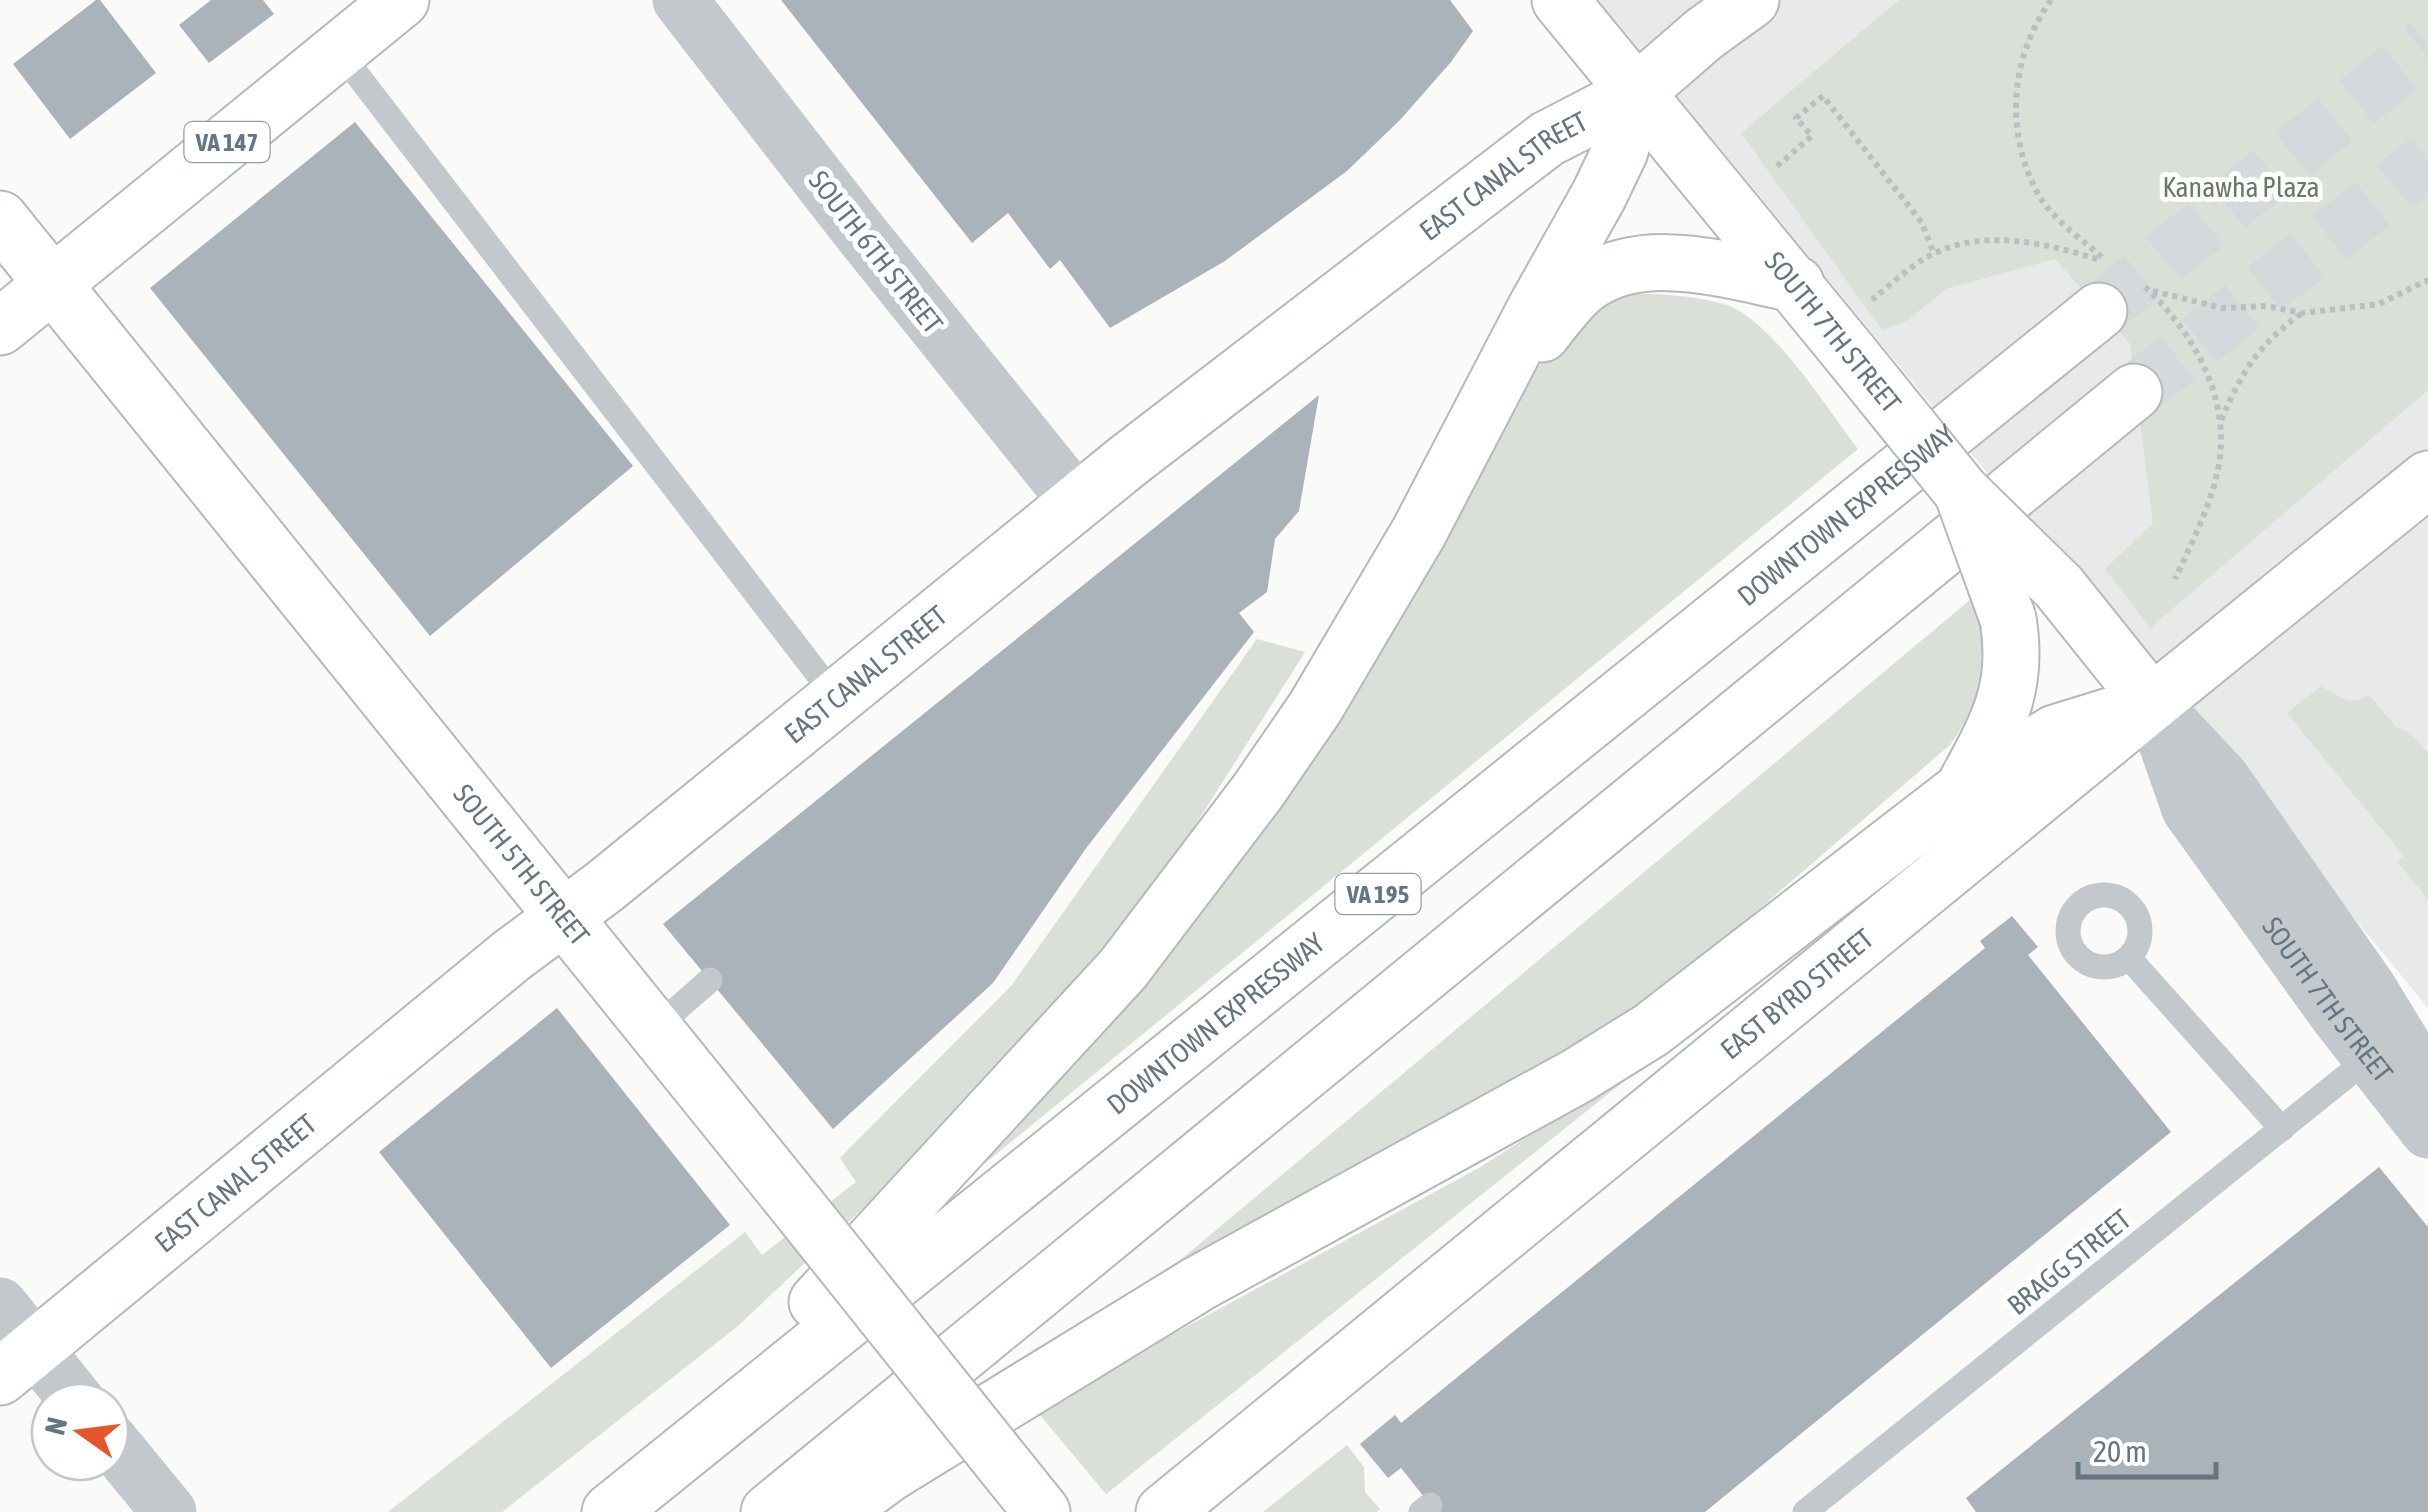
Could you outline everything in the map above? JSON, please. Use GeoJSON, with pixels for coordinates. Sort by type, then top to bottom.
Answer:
{"type":"FeatureCollection","features":[{"type":"Feature","properties":{"kind":"main road","name":"VA 147"},"geometry":{"type":"LineString","coordinates":[[0,327],[401,0]]}},
{"type":"Feature","properties":{"kind":"main road","name":"SOUTH 7TH STREET"},"geometry":{"type":"LineString","coordinates":[[1560,0],[1796,284],[1962,492],[2059,587],[2152,703]]}},
{"type":"Feature","properties":{"kind":"main road","name":"EAST CANAL STREET"},"geometry":{"type":"LineString","coordinates":[[18,1363],[511,956],[837,699],[1076,501],[1547,140],[1636,93],[1704,34],[1751,0]]}},
{"type":"Feature","properties":{"kind":"main road"},"geometry":{"type":"LineString","coordinates":[[656,1476],[1123,968],[1258,791],[1315,708],[1419,532],[1620,152],[1636,93]]}},
{"type":"Feature","properties":{"kind":"main road","name":"SOUTH 5TH STREET"},"geometry":{"type":"LineString","coordinates":[[0,219],[1027,1494]]}},
{"type":"Feature","properties":{"kind":"main road"},"geometry":{"type":"LineString","coordinates":[[1488,401],[1570,298],[1603,276],[1632,266],[1689,264],[1796,284]]}},
{"type":"Feature","properties":{"kind":"main road","name":"DOWNTOWN EXPRESSWAY"},"geometry":{"type":"LineString","coordinates":[[610,1512],[2118,288]]}},
{"type":"Feature","properties":{"kind":"main road"},"geometry":{"type":"LineString","coordinates":[[769,1512],[2134,392]]}},
{"type":"Feature","properties":{"kind":"main road","name":"EAST BYRD STREET"},"geometry":{"type":"LineString","coordinates":[[1164,1512],[2428,479]]}},
{"type":"Feature","properties":{"kind":"main road"},"geometry":{"type":"LineString","coordinates":[[1962,492],[2008,619],[2013,650],[2006,704],[1962,790]]}},
{"type":"Feature","properties":{"kind":"main road"},"geometry":{"type":"LineString","coordinates":[[838,1512],[890,1473],[1198,1284],[1560,1086],[1651,1030],[1962,790],[2055,733],[2152,703]]}},
{"type":"Feature","properties":{"kind":"street","name":"SOUTH 6TH STREET"},"geometry":{"type":"LineString","coordinates":[[680,0],[856,228],[1076,501]]}},
{"type":"Feature","properties":{"kind":"street","name":"SOUTH 7TH STREET"},"geometry":{"type":"LineString","coordinates":[[2152,703],[2189,810],[2428,1131]]}},
{"type":"Feature","properties":{"kind":"street","name":"SOUTH 7TH STREET"},"geometry":{"type":"LineString","coordinates":[[2152,703],[2222,778],[2369,988],[2428,1085]]}},
{"type":"Feature","properties":{"kind":"street"},"geometry":{"type":"LineString","coordinates":[[0,1305],[18,1363],[47,1382]]}},
{"type":"Feature","properties":{"kind":"street"},"geometry":{"type":"LineString","coordinates":[[130,1464],[169,1512]]}},
{"type":"Feature","properties":{"kind":"lane"},"geometry":{"type":"LineString","coordinates":[[339,51],[837,699]]}},
{"type":"Feature","properties":{"kind":"lane"},"geometry":{"type":"LineString","coordinates":[[2129,958],[2282,1129]]}},
{"type":"Feature","properties":{"kind":"lane"},"geometry":{"type":"LineString","coordinates":[[654,1029],[710,980]]}},
{"type":"Feature","properties":{"kind":"lane","name":"BRAGG STREET"},"geometry":{"type":"LineString","coordinates":[[1805,1512],[2370,1058]]}},
{"type":"Feature","properties":{"kind":"path"},"geometry":{"type":"LineString","coordinates":[[2051,0],[2026,44],[2016,81],[2017,120],[2024,155],[2038,192],[2118,288],[2222,308],[2267,306],[2302,313],[2378,304],[2428,280]]}},
{"type":"Feature","properties":{"kind":"path"},"geometry":{"type":"LineString","coordinates":[[1778,166],[1812,136],[1796,118],[1823,96],[1922,223],[1934,254]]}},
{"type":"Feature","properties":{"kind":"path"},"geometry":{"type":"LineString","coordinates":[[2220,421],[2252,357],[2272,334],[2302,313]]}},
{"type":"Feature","properties":{"kind":"shaded area"},"geometry":{"type":"Polygon","coordinates":[[[1598,0],[2428,0],[2428,1008],[1598,0]]]}},
{"type":"Feature","properties":{"kind":"green space","name":"Kanawha Plaza"},"geometry":{"type":"Polygon","coordinates":[[[1899,0],[2428,0],[2428,390],[2150,628],[2105,569],[2153,523],[2130,344],[2055,259],[1948,288],[1906,321],[1882,330],[1741,133],[1899,0]]]}},
{"type":"Feature","properties":{"kind":"green space"},"geometry":{"type":"Polygon","coordinates":[[[1625,293],[1700,299],[1742,313],[1761,327],[1797,367],[1858,449],[945,1196],[1350,693],[1474,486],[1537,368],[1562,333],[1587,308],[1625,293]]]}},
{"type":"Feature","properties":{"kind":"green space"},"geometry":{"type":"Polygon","coordinates":[[[1971,599],[1985,636],[1986,665],[1973,708],[1950,745],[1653,1000],[1143,1291],[1971,599]]]}},
{"type":"Feature","properties":{"kind":"green space"},"geometry":{"type":"Polygon","coordinates":[[[1257,639],[1305,652],[1175,857],[948,1128],[738,1326],[502,1512],[388,1512],[745,1232],[762,1255],[856,1182],[840,1158],[1011,986],[1257,639]]]}},
{"type":"Feature","properties":{"kind":"green space"},"geometry":{"type":"Polygon","coordinates":[[[2321,686],[2351,701],[2368,694],[2397,728],[2410,733],[2428,753],[2428,900],[2398,862],[2404,856],[2287,713],[2321,686]]]}},
{"type":"Feature","properties":{"kind":"green space"},"geometry":{"type":"Polygon","coordinates":[[[1657,1055],[1106,1494],[1040,1415],[1153,1345],[1477,1169],[1657,1055]]]}},
{"type":"Feature","properties":{"kind":"green space"},"geometry":{"type":"Polygon","coordinates":[[[1347,1445],[1364,1467],[1365,1492],[1380,1509],[1377,1512],[1263,1512],[1347,1445]]]}},
{"type":"Feature","properties":{"kind":"building"},"geometry":{"type":"Polygon","coordinates":[[[100,0],[156,73],[70,139],[13,64],[100,0]]]}},
{"type":"Feature","properties":{"kind":"building"},"geometry":{"type":"Polygon","coordinates":[[[211,0],[263,0],[274,14],[209,63],[179,25],[211,0]]]}},
{"type":"Feature","properties":{"kind":"building"},"geometry":{"type":"Polygon","coordinates":[[[781,0],[1450,0],[1473,31],[1400,120],[1347,171],[1225,261],[1110,328],[1060,260],[1050,269],[1008,213],[972,243],[781,0]]]}},
{"type":"Feature","properties":{"kind":"building"},"geometry":{"type":"Polygon","coordinates":[[[355,122],[633,466],[430,636],[150,288],[355,122]]]}},
{"type":"Feature","properties":{"kind":"building"},"geometry":{"type":"Polygon","coordinates":[[[1319,395],[1299,511],[1275,539],[1267,592],[1239,613],[1254,632],[1087,847],[993,983],[833,1129],[663,924],[1319,395]]]}},
{"type":"Feature","properties":{"kind":"building"},"geometry":{"type":"Polygon","coordinates":[[[2012,916],[2038,947],[2028,955],[2171,1132],[1705,1512],[1436,1512],[1401,1468],[1388,1478],[1360,1444],[1395,1415],[1401,1423],[1985,948],[1980,941],[2012,916]]]}},
{"type":"Feature","properties":{"kind":"building"},"geometry":{"type":"Polygon","coordinates":[[[557,1008],[730,1225],[551,1368],[379,1152],[557,1008]]]}},
{"type":"Feature","properties":{"kind":"building"},"geometry":{"type":"Polygon","coordinates":[[[2379,1167],[2428,1227],[2428,1512],[1976,1512],[1966,1498],[2379,1167]]]}},
{"type":"Feature","properties":{"kind":"tunnel"},"geometry":{"type":"LineString","coordinates":[[2099,311],[2428,44]]}},
{"type":"Feature","properties":{"kind":"tunnel"},"geometry":{"type":"LineString","coordinates":[[2134,392],[2428,160]]}}]}
